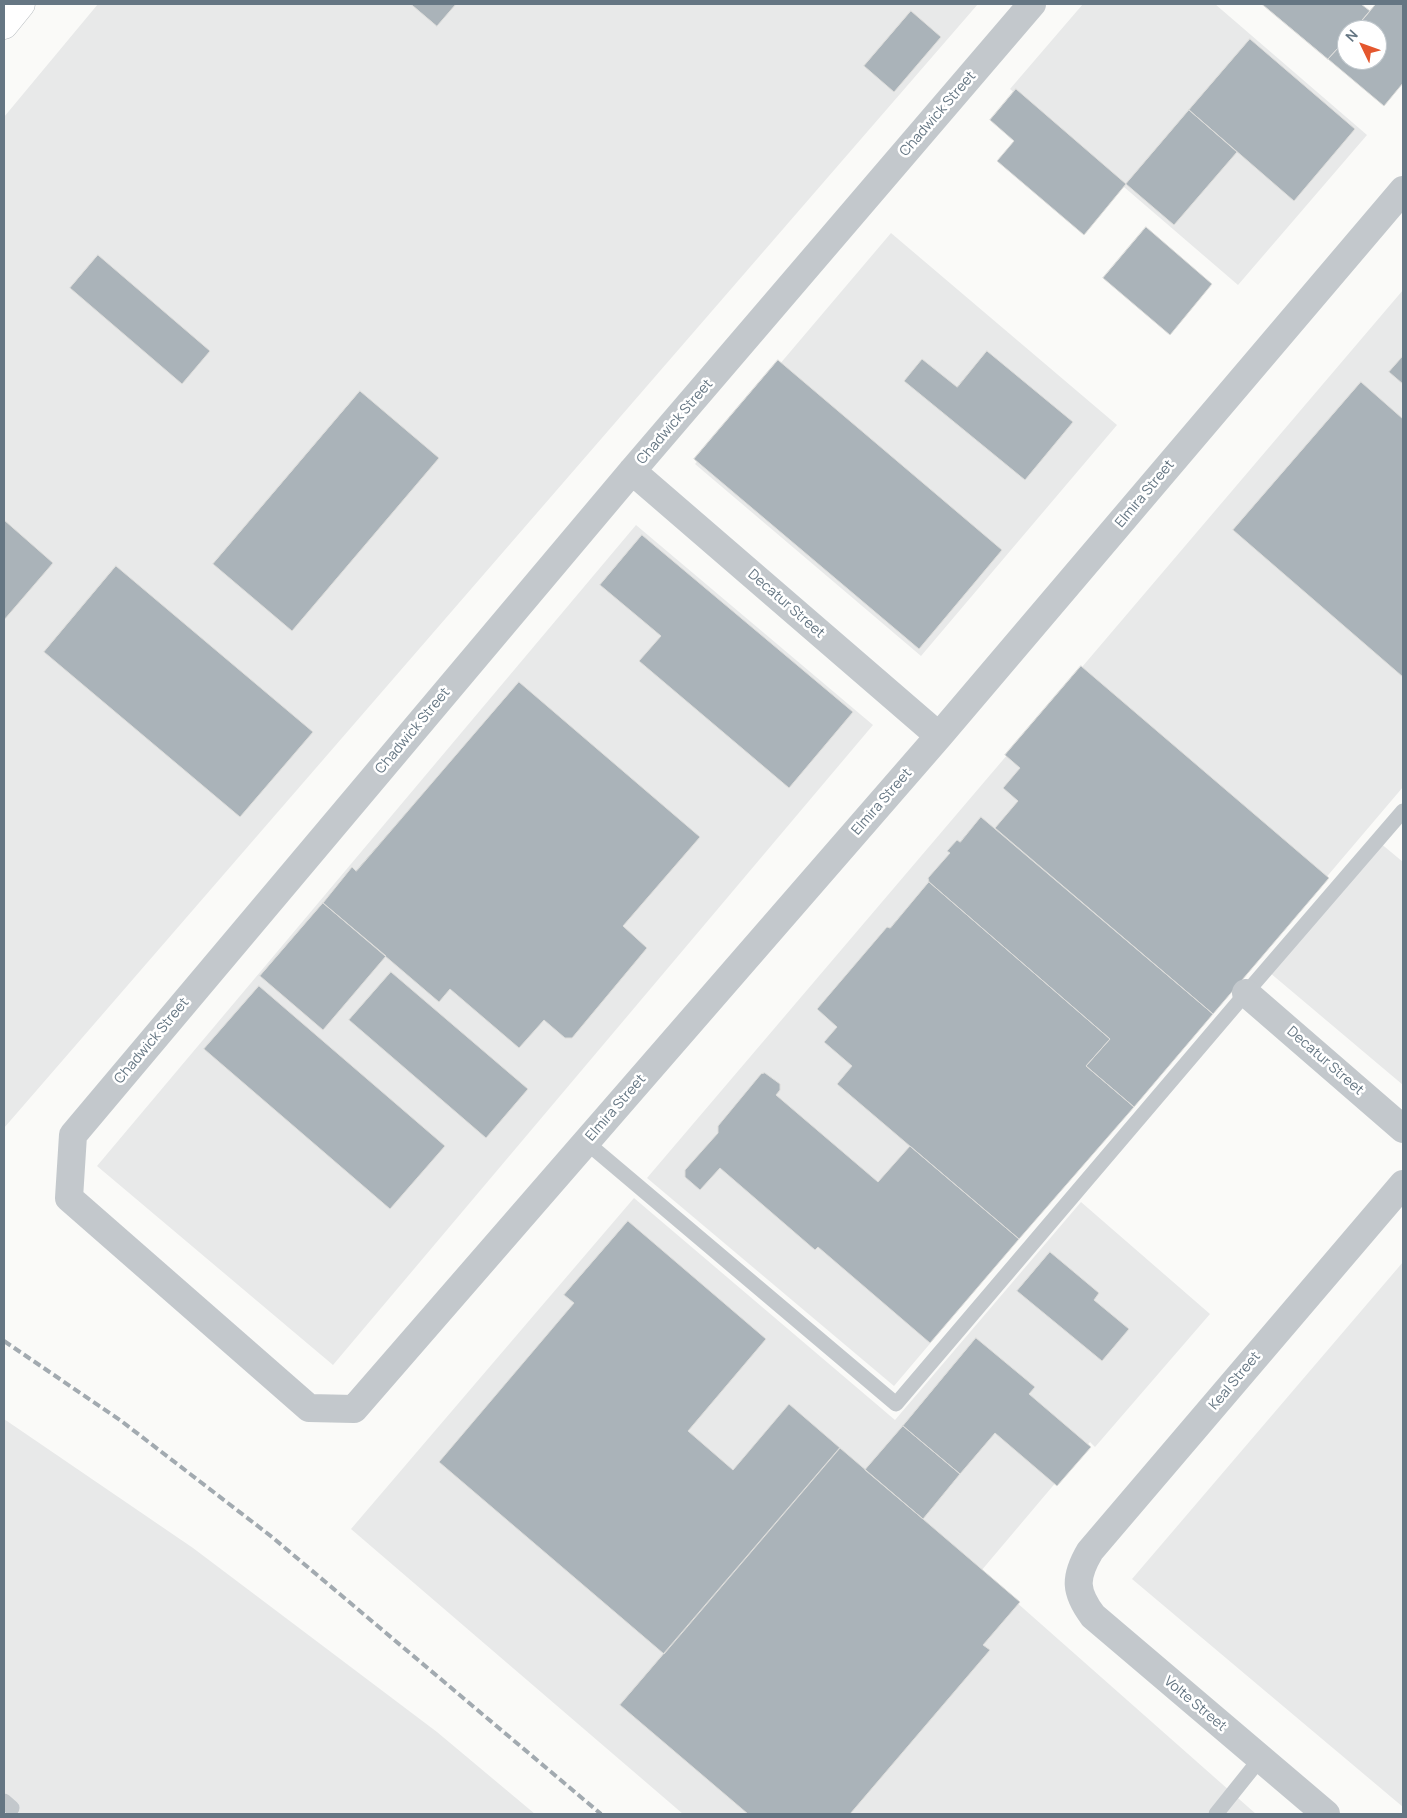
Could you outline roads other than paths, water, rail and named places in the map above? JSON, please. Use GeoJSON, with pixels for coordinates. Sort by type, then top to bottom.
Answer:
{"type":"FeatureCollection","features":[{"type":"Feature","properties":{"kind":"main road"},"geometry":{"type":"LineString","coordinates":[[4,25],[22,4]]}},
{"type":"Feature","properties":{"kind":"street","name":"Chadwick Street"},"geometry":{"type":"LineString","coordinates":[[354,1409],[309,1408],[69,1198],[73,1134],[632,471],[1032,4]]}},
{"type":"Feature","properties":{"kind":"street","name":"Elmira Street"},"geometry":{"type":"LineString","coordinates":[[354,1409],[939,736],[1403,190]]}},
{"type":"Feature","properties":{"kind":"street","name":"Decatur Street"},"geometry":{"type":"LineString","coordinates":[[632,471],[939,736]]}},
{"type":"Feature","properties":{"kind":"street","name":"Decatur Street"},"geometry":{"type":"LineString","coordinates":[[1246,993],[1403,1129]]}},
{"type":"Feature","properties":{"kind":"street","name":"Keal Street"},"geometry":{"type":"LineString","coordinates":[[1078,1584],[1081,1567],[1090,1551],[1403,1184]]}},
{"type":"Feature","properties":{"kind":"street","name":"Volte Street"},"geometry":{"type":"LineString","coordinates":[[1078,1584],[1082,1602],[1093,1616],[1326,1814]]}},
{"type":"Feature","properties":{"kind":"lane"},"geometry":{"type":"LineString","coordinates":[[586,1142],[896,1404],[1403,811]]}},
{"type":"Feature","properties":{"kind":"lane"},"geometry":{"type":"LineString","coordinates":[[1216,1814],[1260,1759]]}},
{"type":"Feature","properties":{"kind":"railway"},"geometry":{"type":"LineString","coordinates":[[4,1341],[120,1420],[272,1537],[601,1814]]}}]}
